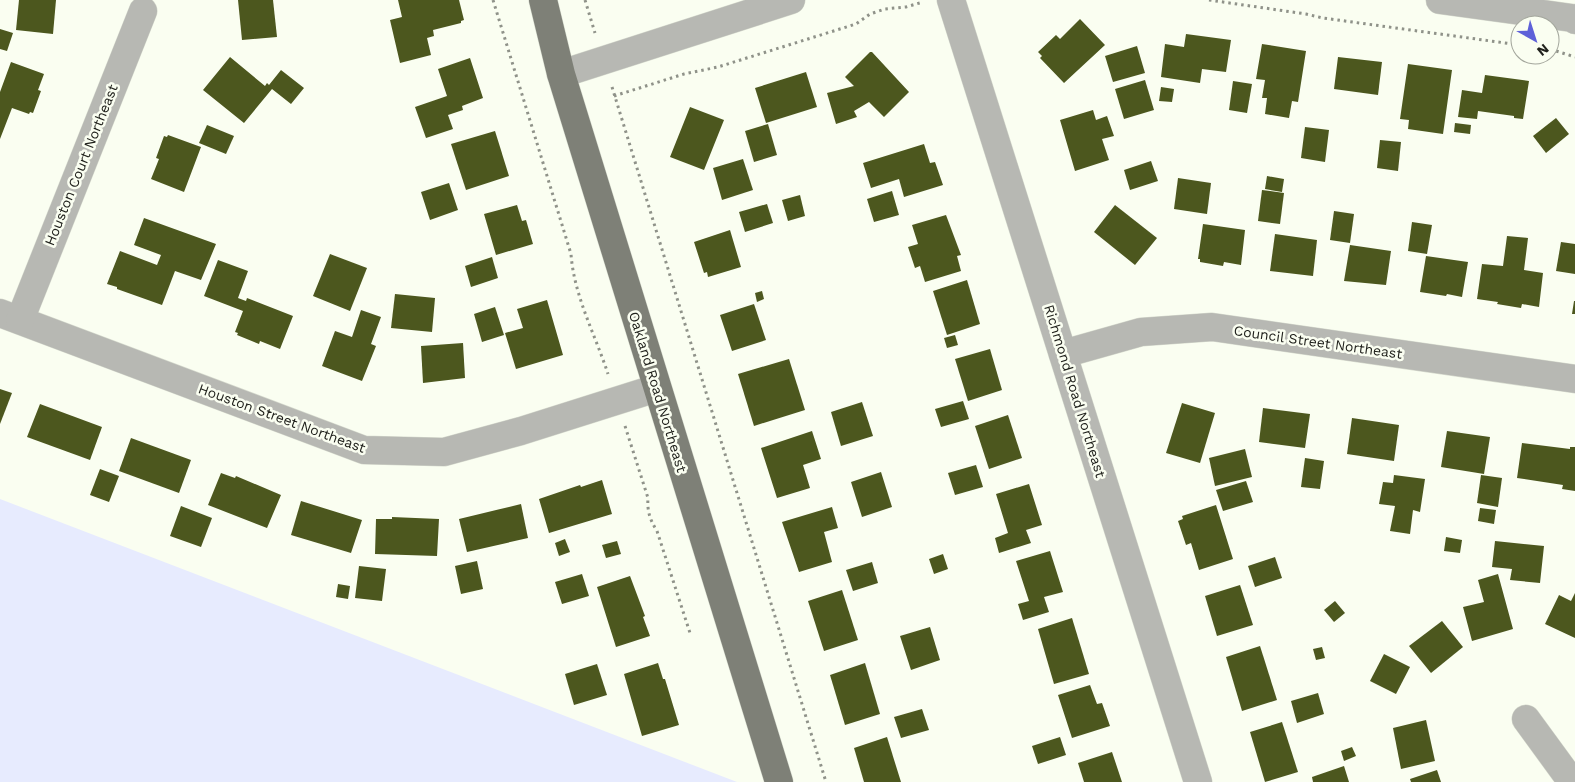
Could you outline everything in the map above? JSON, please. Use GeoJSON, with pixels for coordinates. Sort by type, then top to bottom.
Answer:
{"type":"FeatureCollection","features":[{"type":"Feature","properties":{"kind":"main road","name":"Oakland Road Northeast"},"geometry":{"type":"LineString","coordinates":[[543,0],[562,74],[779,782]]}},
{"type":"Feature","properties":{"kind":"street"},"geometry":{"type":"LineString","coordinates":[[562,74],[791,0]]}},
{"type":"Feature","properties":{"kind":"street","name":"Richmond Road Northeast"},"geometry":{"type":"LineString","coordinates":[[951,0],[1198,782]]}},
{"type":"Feature","properties":{"kind":"street"},"geometry":{"type":"LineString","coordinates":[[1440,0],[1572,18],[1575,20]]}},
{"type":"Feature","properties":{"kind":"street","name":"Houston Court Northeast"},"geometry":{"type":"LineString","coordinates":[[10,316],[143,11]]}},
{"type":"Feature","properties":{"kind":"street","name":"Houston Street Northeast"},"geometry":{"type":"LineString","coordinates":[[10,316],[364,450],[444,452],[521,431],[657,388]]}},
{"type":"Feature","properties":{"kind":"street","name":"Council Street Northeast"},"geometry":{"type":"LineString","coordinates":[[1063,354],[1141,332],[1212,327],[1575,379]]}},
{"type":"Feature","properties":{"kind":"street"},"geometry":{"type":"LineString","coordinates":[[1526,719],[1572,782]]}},
{"type":"Feature","properties":{"kind":"path"},"geometry":{"type":"LineString","coordinates":[[493,0],[571,254],[572,275],[609,375]]}},
{"type":"Feature","properties":{"kind":"path"},"geometry":{"type":"LineString","coordinates":[[585,0],[597,39]]}},
{"type":"Feature","properties":{"kind":"path"},"geometry":{"type":"LineString","coordinates":[[614,96],[684,74],[718,67],[856,24],[870,14],[885,9],[906,7],[931,0]]}},
{"type":"Feature","properties":{"kind":"path"},"geometry":{"type":"LineString","coordinates":[[1209,0],[1342,21],[1510,44]]}},
{"type":"Feature","properties":{"kind":"path"},"geometry":{"type":"LineString","coordinates":[[1560,52],[1575,57]]}},
{"type":"Feature","properties":{"kind":"path"},"geometry":{"type":"LineString","coordinates":[[611,86],[826,782]]}},
{"type":"Feature","properties":{"kind":"path"},"geometry":{"type":"LineString","coordinates":[[625,425],[648,498],[647,508],[650,519],[657,532],[690,633]]}},
{"type":"Feature","properties":{"kind":"shaded area"},"geometry":{"type":"Polygon","coordinates":[[[0,499],[737,782],[0,782],[0,499]]]}},
{"type":"Feature","properties":{"kind":"building"},"geometry":{"type":"Polygon","coordinates":[[[19,0],[56,0],[53,34],[16,30],[19,0]]]}},
{"type":"Feature","properties":{"kind":"building"},"geometry":{"type":"Polygon","coordinates":[[[238,0],[273,0],[277,37],[242,40],[238,0]]]}},
{"type":"Feature","properties":{"kind":"building"},"geometry":{"type":"Polygon","coordinates":[[[398,0],[459,0],[464,20],[461,23],[433,30],[434,36],[427,38],[431,55],[400,63],[390,20],[402,17],[398,0]]]}},
{"type":"Feature","properties":{"kind":"building"},"geometry":{"type":"Polygon","coordinates":[[[1080,19],[1105,45],[1064,83],[1040,58],[1042,56],[1038,52],[1056,35],[1060,39],[1080,19]]]}},
{"type":"Feature","properties":{"kind":"building"},"geometry":{"type":"Polygon","coordinates":[[[0,29],[13,33],[7,51],[0,49],[0,29]]]}},
{"type":"Feature","properties":{"kind":"building"},"geometry":{"type":"Polygon","coordinates":[[[1186,34],[1231,40],[1226,72],[1202,69],[1200,83],[1161,77],[1165,44],[1184,47],[1186,34]]]}},
{"type":"Feature","properties":{"kind":"building"},"geometry":{"type":"Polygon","coordinates":[[[1262,44],[1306,51],[1298,102],[1292,101],[1289,118],[1265,114],[1267,98],[1262,98],[1265,80],[1256,79],[1262,44]]]}},
{"type":"Feature","properties":{"kind":"building"},"geometry":{"type":"Polygon","coordinates":[[[1137,46],[1145,73],[1113,82],[1105,56],[1137,46]]]}},
{"type":"Feature","properties":{"kind":"building"},"geometry":{"type":"Polygon","coordinates":[[[870,52],[909,92],[884,117],[869,102],[854,111],[857,117],[836,124],[827,93],[854,86],[845,77],[870,52]]]}},
{"type":"Feature","properties":{"kind":"building"},"geometry":{"type":"Polygon","coordinates":[[[230,57],[265,86],[267,83],[269,85],[281,70],[304,88],[291,104],[272,89],[244,123],[203,90],[230,57]]]}},
{"type":"Feature","properties":{"kind":"building"},"geometry":{"type":"Polygon","coordinates":[[[1338,57],[1382,62],[1378,95],[1334,89],[1338,57]]]}},
{"type":"Feature","properties":{"kind":"building"},"geometry":{"type":"Polygon","coordinates":[[[470,58],[483,98],[462,106],[463,110],[448,115],[453,129],[426,138],[415,107],[447,96],[438,69],[470,58]]]}},
{"type":"Feature","properties":{"kind":"building"},"geometry":{"type":"Polygon","coordinates":[[[11,62],[44,74],[38,90],[41,91],[33,113],[30,112],[29,114],[12,108],[0,139],[0,92],[11,62]]]}},
{"type":"Feature","properties":{"kind":"building"},"geometry":{"type":"Polygon","coordinates":[[[1408,64],[1452,70],[1443,134],[1408,129],[1409,120],[1400,119],[1408,64]]]}},
{"type":"Feature","properties":{"kind":"building"},"geometry":{"type":"Polygon","coordinates":[[[806,72],[817,107],[766,123],[755,88],[806,72]]]}},
{"type":"Feature","properties":{"kind":"building"},"geometry":{"type":"Polygon","coordinates":[[[1485,75],[1529,81],[1523,119],[1478,111],[1477,119],[1458,117],[1462,90],[1482,93],[1485,75]]]}},
{"type":"Feature","properties":{"kind":"building"},"geometry":{"type":"Polygon","coordinates":[[[1145,80],[1154,110],[1124,119],[1115,89],[1145,80]]]}},
{"type":"Feature","properties":{"kind":"building"},"geometry":{"type":"Polygon","coordinates":[[[1233,81],[1252,84],[1247,113],[1229,110],[1233,81]]]}},
{"type":"Feature","properties":{"kind":"building"},"geometry":{"type":"Polygon","coordinates":[[[1161,87],[1174,89],[1172,102],[1159,101],[1161,87]]]}},
{"type":"Feature","properties":{"kind":"building"},"geometry":{"type":"Polygon","coordinates":[[[690,107],[724,120],[704,170],[670,157],[690,107]]]}},
{"type":"Feature","properties":{"kind":"building"},"geometry":{"type":"Polygon","coordinates":[[[1093,110],[1096,120],[1107,116],[1114,136],[1102,139],[1109,160],[1075,171],[1060,120],[1093,110]]]}},
{"type":"Feature","properties":{"kind":"building"},"geometry":{"type":"Polygon","coordinates":[[[1556,118],[1569,134],[1546,153],[1533,136],[1556,118]]]}},
{"type":"Feature","properties":{"kind":"building"},"geometry":{"type":"Polygon","coordinates":[[[1455,123],[1471,125],[1470,134],[1454,132],[1455,123]]]}},
{"type":"Feature","properties":{"kind":"building"},"geometry":{"type":"Polygon","coordinates":[[[768,124],[777,155],[754,162],[745,131],[768,124]]]}},
{"type":"Feature","properties":{"kind":"building"},"geometry":{"type":"Polygon","coordinates":[[[207,125],[234,136],[226,154],[199,143],[207,125]]]}},
{"type":"Feature","properties":{"kind":"building"},"geometry":{"type":"Polygon","coordinates":[[[1305,127],[1329,130],[1325,162],[1301,158],[1305,127]]]}},
{"type":"Feature","properties":{"kind":"building"},"geometry":{"type":"Polygon","coordinates":[[[495,131],[509,176],[466,190],[451,144],[495,131]]]}},
{"type":"Feature","properties":{"kind":"building"},"geometry":{"type":"Polygon","coordinates":[[[168,135],[201,147],[184,192],[151,179],[159,159],[156,158],[164,136],[167,137],[168,135]]]}},
{"type":"Feature","properties":{"kind":"building"},"geometry":{"type":"Polygon","coordinates":[[[1380,140],[1401,142],[1398,171],[1377,168],[1380,140]]]}},
{"type":"Feature","properties":{"kind":"building"},"geometry":{"type":"Polygon","coordinates":[[[924,144],[930,163],[935,162],[943,185],[904,197],[899,179],[871,188],[863,163],[924,144]]]}},
{"type":"Feature","properties":{"kind":"building"},"geometry":{"type":"Polygon","coordinates":[[[743,159],[753,190],[722,200],[713,168],[743,159]]]}},
{"type":"Feature","properties":{"kind":"building"},"geometry":{"type":"Polygon","coordinates":[[[1151,161],[1158,181],[1130,190],[1124,170],[1151,161]]]}},
{"type":"Feature","properties":{"kind":"building"},"geometry":{"type":"Polygon","coordinates":[[[1267,176],[1284,179],[1282,192],[1265,189],[1267,176]]]}},
{"type":"Feature","properties":{"kind":"building"},"geometry":{"type":"Polygon","coordinates":[[[1178,178],[1211,183],[1207,214],[1174,209],[1178,178]]]}},
{"type":"Feature","properties":{"kind":"building"},"geometry":{"type":"Polygon","coordinates":[[[449,183],[458,210],[430,220],[421,192],[449,183]]]}},
{"type":"Feature","properties":{"kind":"building"},"geometry":{"type":"Polygon","coordinates":[[[1262,190],[1284,193],[1280,224],[1258,221],[1262,190]]]}},
{"type":"Feature","properties":{"kind":"building"},"geometry":{"type":"Polygon","coordinates":[[[892,191],[899,215],[874,222],[867,199],[892,191]]]}},
{"type":"Feature","properties":{"kind":"building"},"geometry":{"type":"Polygon","coordinates":[[[800,195],[805,216],[788,221],[782,200],[800,195]]]}},
{"type":"Feature","properties":{"kind":"building"},"geometry":{"type":"Polygon","coordinates":[[[767,204],[773,223],[745,232],[739,212],[767,204]]]}},
{"type":"Feature","properties":{"kind":"building"},"geometry":{"type":"Polygon","coordinates":[[[517,205],[522,221],[526,220],[533,244],[496,255],[484,214],[517,205]]]}},
{"type":"Feature","properties":{"kind":"building"},"geometry":{"type":"Polygon","coordinates":[[[1115,205],[1157,238],[1135,265],[1094,232],[1115,205]]]}},
{"type":"Feature","properties":{"kind":"building"},"geometry":{"type":"Polygon","coordinates":[[[1334,211],[1354,214],[1350,243],[1330,240],[1334,211]]]}},
{"type":"Feature","properties":{"kind":"building"},"geometry":{"type":"Polygon","coordinates":[[[946,215],[961,255],[957,256],[961,271],[925,282],[920,266],[915,268],[908,247],[918,244],[912,225],[946,215]]]}},
{"type":"Feature","properties":{"kind":"building"},"geometry":{"type":"Polygon","coordinates":[[[144,218],[216,244],[201,280],[175,271],[162,305],[107,284],[120,251],[157,265],[161,255],[134,245],[144,218]]]}},
{"type":"Feature","properties":{"kind":"building"},"geometry":{"type":"Polygon","coordinates":[[[1412,222],[1432,225],[1427,254],[1408,251],[1412,222]]]}},
{"type":"Feature","properties":{"kind":"building"},"geometry":{"type":"Polygon","coordinates":[[[1203,224],[1245,230],[1241,265],[1224,262],[1223,266],[1200,262],[1200,259],[1198,259],[1203,224]]]}},
{"type":"Feature","properties":{"kind":"building"},"geometry":{"type":"Polygon","coordinates":[[[730,230],[741,267],[708,277],[707,272],[704,273],[694,242],[730,230]]]}},
{"type":"Feature","properties":{"kind":"building"},"geometry":{"type":"Polygon","coordinates":[[[1275,234],[1317,240],[1313,276],[1270,271],[1275,234]]]}},
{"type":"Feature","properties":{"kind":"building"},"geometry":{"type":"Polygon","coordinates":[[[1507,236],[1528,238],[1524,270],[1543,273],[1539,307],[1522,304],[1521,308],[1477,299],[1482,264],[1503,266],[1507,236]]]}},
{"type":"Feature","properties":{"kind":"building"},"geometry":{"type":"Polygon","coordinates":[[[1561,242],[1575,244],[1575,274],[1556,271],[1561,242]]]}},
{"type":"Feature","properties":{"kind":"building"},"geometry":{"type":"Polygon","coordinates":[[[1350,245],[1391,251],[1386,285],[1344,281],[1350,245]]]}},
{"type":"Feature","properties":{"kind":"building"},"geometry":{"type":"Polygon","coordinates":[[[330,254],[367,268],[350,311],[313,296],[330,254]]]}},
{"type":"Feature","properties":{"kind":"building"},"geometry":{"type":"Polygon","coordinates":[[[1426,256],[1468,262],[1462,297],[1420,292],[1426,256]]]}},
{"type":"Feature","properties":{"kind":"building"},"geometry":{"type":"Polygon","coordinates":[[[492,257],[498,278],[471,287],[465,266],[492,257]]]}},
{"type":"Feature","properties":{"kind":"building"},"geometry":{"type":"Polygon","coordinates":[[[218,260],[248,271],[238,298],[246,301],[247,298],[293,316],[280,349],[260,341],[259,344],[237,335],[238,333],[235,332],[243,311],[204,296],[218,260]]]}},
{"type":"Feature","properties":{"kind":"building"},"geometry":{"type":"Polygon","coordinates":[[[967,280],[980,324],[947,335],[933,291],[967,280]]]}},
{"type":"Feature","properties":{"kind":"building"},"geometry":{"type":"Polygon","coordinates":[[[762,291],[764,299],[757,302],[755,293],[762,291]]]}},
{"type":"Feature","properties":{"kind":"building"},"geometry":{"type":"Polygon","coordinates":[[[395,294],[435,298],[432,332],[391,328],[395,294]]]}},
{"type":"Feature","properties":{"kind":"building"},"geometry":{"type":"Polygon","coordinates":[[[547,300],[563,355],[516,369],[505,333],[523,328],[517,309],[547,300]]]}},
{"type":"Feature","properties":{"kind":"building"},"geometry":{"type":"Polygon","coordinates":[[[1574,301],[1575,314],[1572,314],[1574,301]]]}},
{"type":"Feature","properties":{"kind":"building"},"geometry":{"type":"Polygon","coordinates":[[[754,304],[766,340],[732,351],[720,315],[754,304]]]}},
{"type":"Feature","properties":{"kind":"building"},"geometry":{"type":"Polygon","coordinates":[[[495,307],[504,335],[482,342],[474,314],[495,307]]]}},
{"type":"Feature","properties":{"kind":"building"},"geometry":{"type":"Polygon","coordinates":[[[361,310],[381,317],[371,344],[376,346],[362,381],[322,366],[335,331],[352,337],[361,310]]]}},
{"type":"Feature","properties":{"kind":"building"},"geometry":{"type":"Polygon","coordinates":[[[955,335],[958,345],[947,348],[944,338],[955,335]]]}},
{"type":"Feature","properties":{"kind":"building"},"geometry":{"type":"Polygon","coordinates":[[[463,343],[465,378],[423,383],[421,346],[463,343]]]}},
{"type":"Feature","properties":{"kind":"building"},"geometry":{"type":"Polygon","coordinates":[[[990,349],[1002,390],[968,401],[955,359],[990,349]]]}},
{"type":"Feature","properties":{"kind":"building"},"geometry":{"type":"Polygon","coordinates":[[[789,359],[805,410],[754,426],[738,374],[789,359]]]}},
{"type":"Feature","properties":{"kind":"building"},"geometry":{"type":"Polygon","coordinates":[[[0,389],[12,393],[0,424],[0,389]]]}},
{"type":"Feature","properties":{"kind":"building"},"geometry":{"type":"Polygon","coordinates":[[[963,401],[969,419],[941,427],[935,409],[963,401]]]}},
{"type":"Feature","properties":{"kind":"building"},"geometry":{"type":"Polygon","coordinates":[[[862,402],[873,436],[841,446],[831,412],[862,402]]]}},
{"type":"Feature","properties":{"kind":"building"},"geometry":{"type":"Polygon","coordinates":[[[1182,403],[1215,413],[1200,463],[1166,453],[1182,403]]]}},
{"type":"Feature","properties":{"kind":"building"},"geometry":{"type":"Polygon","coordinates":[[[40,404],[102,427],[90,460],[27,437],[40,404]]]}},
{"type":"Feature","properties":{"kind":"building"},"geometry":{"type":"Polygon","coordinates":[[[1263,408],[1310,414],[1305,448],[1259,442],[1263,408]]]}},
{"type":"Feature","properties":{"kind":"building"},"geometry":{"type":"Polygon","coordinates":[[[1008,415],[1022,458],[989,469],[975,426],[1008,415]]]}},
{"type":"Feature","properties":{"kind":"building"},"geometry":{"type":"Polygon","coordinates":[[[1352,418],[1399,425],[1394,461],[1347,454],[1352,418]]]}},
{"type":"Feature","properties":{"kind":"building"},"geometry":{"type":"Polygon","coordinates":[[[812,431],[821,459],[803,465],[810,488],[777,498],[761,448],[812,431]]]}},
{"type":"Feature","properties":{"kind":"building"},"geometry":{"type":"Polygon","coordinates":[[[1447,431],[1490,437],[1484,474],[1441,467],[1447,431]]]}},
{"type":"Feature","properties":{"kind":"building"},"geometry":{"type":"Polygon","coordinates":[[[131,438],[191,460],[179,493],[119,471],[131,438]]]}},
{"type":"Feature","properties":{"kind":"building"},"geometry":{"type":"Polygon","coordinates":[[[1522,443],[1570,449],[1570,447],[1575,447],[1575,491],[1562,489],[1563,485],[1517,478],[1522,443]]]}},
{"type":"Feature","properties":{"kind":"building"},"geometry":{"type":"Polygon","coordinates":[[[1245,449],[1252,477],[1215,486],[1209,458],[1245,449]]]}},
{"type":"Feature","properties":{"kind":"building"},"geometry":{"type":"Polygon","coordinates":[[[1305,458],[1324,461],[1320,489],[1301,487],[1305,458]]]}},
{"type":"Feature","properties":{"kind":"building"},"geometry":{"type":"Polygon","coordinates":[[[976,465],[983,487],[955,495],[948,473],[976,465]]]}},
{"type":"Feature","properties":{"kind":"building"},"geometry":{"type":"Polygon","coordinates":[[[100,469],[119,476],[109,502],[90,495],[100,469]]]}},
{"type":"Feature","properties":{"kind":"building"},"geometry":{"type":"Polygon","coordinates":[[[881,472],[892,507],[862,517],[851,482],[881,472]]]}},
{"type":"Feature","properties":{"kind":"building"},"geometry":{"type":"Polygon","coordinates":[[[221,473],[235,478],[236,476],[281,495],[267,528],[208,505],[221,473]]]}},
{"type":"Feature","properties":{"kind":"building"},"geometry":{"type":"Polygon","coordinates":[[[1394,475],[1425,479],[1420,512],[1413,510],[1410,534],[1390,531],[1395,506],[1379,504],[1383,482],[1393,483],[1394,475]]]}},
{"type":"Feature","properties":{"kind":"building"},"geometry":{"type":"Polygon","coordinates":[[[1481,475],[1502,478],[1498,507],[1477,503],[1481,475]]]}},
{"type":"Feature","properties":{"kind":"building"},"geometry":{"type":"Polygon","coordinates":[[[602,480],[612,514],[549,533],[539,499],[580,485],[581,487],[602,480]]]}},
{"type":"Feature","properties":{"kind":"building"},"geometry":{"type":"Polygon","coordinates":[[[1246,481],[1253,502],[1223,511],[1216,490],[1246,481]]]}},
{"type":"Feature","properties":{"kind":"building"},"geometry":{"type":"Polygon","coordinates":[[[1029,484],[1042,525],[1026,530],[1031,543],[999,553],[995,538],[1008,533],[996,494],[1029,484]]]}},
{"type":"Feature","properties":{"kind":"building"},"geometry":{"type":"Polygon","coordinates":[[[301,501],[362,520],[351,553],[291,535],[301,501]]]}},
{"type":"Feature","properties":{"kind":"building"},"geometry":{"type":"Polygon","coordinates":[[[521,504],[528,538],[467,552],[459,519],[521,504]]]}},
{"type":"Feature","properties":{"kind":"building"},"geometry":{"type":"Polygon","coordinates":[[[1216,505],[1233,559],[1199,570],[1191,543],[1186,545],[1178,521],[1183,519],[1182,516],[1216,505]]]}},
{"type":"Feature","properties":{"kind":"building"},"geometry":{"type":"Polygon","coordinates":[[[181,506],[212,518],[201,547],[170,536],[181,506]]]}},
{"type":"Feature","properties":{"kind":"building"},"geometry":{"type":"Polygon","coordinates":[[[832,507],[838,528],[824,532],[832,562],[799,572],[782,522],[832,507]]]}},
{"type":"Feature","properties":{"kind":"building"},"geometry":{"type":"Polygon","coordinates":[[[1480,508],[1496,510],[1494,524],[1478,521],[1480,508]]]}},
{"type":"Feature","properties":{"kind":"building"},"geometry":{"type":"Polygon","coordinates":[[[392,517],[439,519],[437,556],[375,554],[376,519],[392,519],[392,517]]]}},
{"type":"Feature","properties":{"kind":"building"},"geometry":{"type":"Polygon","coordinates":[[[1446,537],[1462,540],[1460,553],[1444,551],[1446,537]]]}},
{"type":"Feature","properties":{"kind":"building"},"geometry":{"type":"Polygon","coordinates":[[[565,539],[570,552],[559,556],[555,543],[565,539]]]}},
{"type":"Feature","properties":{"kind":"building"},"geometry":{"type":"Polygon","coordinates":[[[617,541],[621,554],[606,558],[602,545],[617,541]]]}},
{"type":"Feature","properties":{"kind":"building"},"geometry":{"type":"Polygon","coordinates":[[[1495,541],[1544,546],[1540,583],[1510,580],[1512,569],[1492,567],[1495,541]]]}},
{"type":"Feature","properties":{"kind":"building"},"geometry":{"type":"Polygon","coordinates":[[[1050,551],[1063,592],[1044,597],[1049,612],[1023,620],[1018,604],[1029,601],[1016,561],[1050,551]]]}},
{"type":"Feature","properties":{"kind":"building"},"geometry":{"type":"Polygon","coordinates":[[[943,554],[948,569],[934,574],[929,559],[943,554]]]}},
{"type":"Feature","properties":{"kind":"building"},"geometry":{"type":"Polygon","coordinates":[[[1275,557],[1282,578],[1255,587],[1248,566],[1275,557]]]}},
{"type":"Feature","properties":{"kind":"building"},"geometry":{"type":"Polygon","coordinates":[[[477,561],[483,589],[461,594],[455,566],[477,561]]]}},
{"type":"Feature","properties":{"kind":"building"},"geometry":{"type":"Polygon","coordinates":[[[872,562],[878,583],[853,591],[846,570],[872,562]]]}},
{"type":"Feature","properties":{"kind":"building"},"geometry":{"type":"Polygon","coordinates":[[[359,566],[386,569],[382,601],[355,598],[359,566]]]}},
{"type":"Feature","properties":{"kind":"building"},"geometry":{"type":"Polygon","coordinates":[[[582,574],[589,596],[562,604],[555,582],[582,574]]]}},
{"type":"Feature","properties":{"kind":"building"},"geometry":{"type":"Polygon","coordinates":[[[1498,574],[1513,629],[1472,641],[1463,607],[1484,602],[1478,580],[1498,574]]]}},
{"type":"Feature","properties":{"kind":"building"},"geometry":{"type":"Polygon","coordinates":[[[630,576],[645,616],[643,617],[650,636],[616,647],[597,587],[630,576]]]}},
{"type":"Feature","properties":{"kind":"building"},"geometry":{"type":"Polygon","coordinates":[[[338,584],[350,586],[348,599],[336,597],[338,584]]]}},
{"type":"Feature","properties":{"kind":"building"},"geometry":{"type":"Polygon","coordinates":[[[1240,585],[1253,625],[1217,636],[1205,596],[1240,585]]]}},
{"type":"Feature","properties":{"kind":"building"},"geometry":{"type":"Polygon","coordinates":[[[842,590],[858,640],[824,651],[808,601],[842,590]]]}},
{"type":"Feature","properties":{"kind":"building"},"geometry":{"type":"Polygon","coordinates":[[[1575,593],[1575,638],[1545,624],[1559,595],[1571,601],[1575,593]]]}},
{"type":"Feature","properties":{"kind":"building"},"geometry":{"type":"Polygon","coordinates":[[[1335,601],[1345,613],[1334,622],[1324,610],[1335,601]]]}},
{"type":"Feature","properties":{"kind":"building"},"geometry":{"type":"Polygon","coordinates":[[[1072,618],[1089,674],[1054,684],[1038,629],[1072,618]]]}},
{"type":"Feature","properties":{"kind":"building"},"geometry":{"type":"Polygon","coordinates":[[[1442,621],[1463,647],[1431,673],[1409,646],[1442,621]]]}},
{"type":"Feature","properties":{"kind":"building"},"geometry":{"type":"Polygon","coordinates":[[[930,627],[940,660],[911,670],[900,636],[930,627]]]}},
{"type":"Feature","properties":{"kind":"building"},"geometry":{"type":"Polygon","coordinates":[[[1260,646],[1277,700],[1242,711],[1226,657],[1260,646]]]}},
{"type":"Feature","properties":{"kind":"building"},"geometry":{"type":"Polygon","coordinates":[[[1322,647],[1325,658],[1316,660],[1313,649],[1322,647]]]}},
{"type":"Feature","properties":{"kind":"building"},"geometry":{"type":"Polygon","coordinates":[[[1384,654],[1410,667],[1396,694],[1370,681],[1384,654]]]}},
{"type":"Feature","properties":{"kind":"building"},"geometry":{"type":"Polygon","coordinates":[[[658,663],[679,725],[642,736],[624,674],[658,663]]]}},
{"type":"Feature","properties":{"kind":"building"},"geometry":{"type":"Polygon","coordinates":[[[865,663],[880,714],[845,725],[830,675],[865,663]]]}},
{"type":"Feature","properties":{"kind":"building"},"geometry":{"type":"Polygon","coordinates":[[[597,664],[607,695],[574,705],[565,674],[597,664]]]}},
{"type":"Feature","properties":{"kind":"building"},"geometry":{"type":"Polygon","coordinates":[[[1090,685],[1097,704],[1102,703],[1110,726],[1072,738],[1058,695],[1090,685]]]}},
{"type":"Feature","properties":{"kind":"building"},"geometry":{"type":"Polygon","coordinates":[[[1318,693],[1324,714],[1297,723],[1291,701],[1318,693]]]}},
{"type":"Feature","properties":{"kind":"building"},"geometry":{"type":"Polygon","coordinates":[[[922,709],[929,730],[901,738],[894,717],[922,709]]]}},
{"type":"Feature","properties":{"kind":"building"},"geometry":{"type":"Polygon","coordinates":[[[1426,720],[1435,761],[1401,769],[1393,728],[1426,720]]]}},
{"type":"Feature","properties":{"kind":"building"},"geometry":{"type":"Polygon","coordinates":[[[1282,722],[1298,772],[1265,782],[1250,732],[1282,722]]]}},
{"type":"Feature","properties":{"kind":"building"},"geometry":{"type":"Polygon","coordinates":[[[887,737],[901,782],[864,782],[854,748],[887,737]]]}},
{"type":"Feature","properties":{"kind":"building"},"geometry":{"type":"Polygon","coordinates":[[[1060,737],[1066,755],[1038,764],[1032,746],[1060,737]]]}},
{"type":"Feature","properties":{"kind":"building"},"geometry":{"type":"Polygon","coordinates":[[[1352,747],[1356,756],[1344,761],[1341,751],[1352,747]]]}},
{"type":"Feature","properties":{"kind":"building"},"geometry":{"type":"Polygon","coordinates":[[[1112,752],[1122,782],[1084,782],[1078,763],[1112,752]]]}},
{"type":"Feature","properties":{"kind":"building"},"geometry":{"type":"Polygon","coordinates":[[[1344,766],[1349,782],[1313,782],[1312,777],[1344,766]]]}},
{"type":"Feature","properties":{"kind":"building"},"geometry":{"type":"Polygon","coordinates":[[[1437,770],[1441,782],[1411,782],[1410,779],[1437,770]]]}}]}
